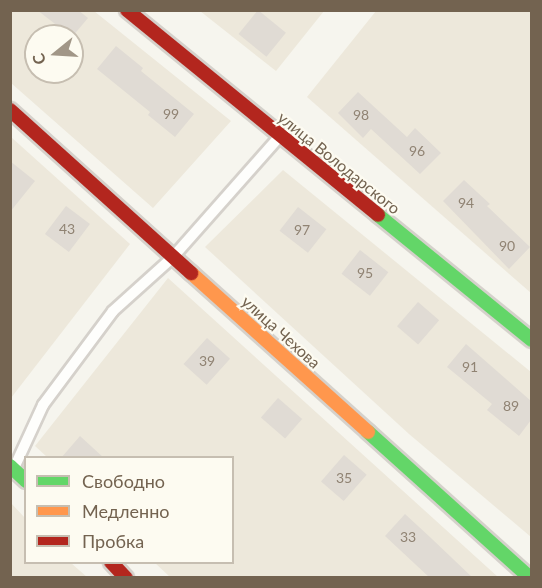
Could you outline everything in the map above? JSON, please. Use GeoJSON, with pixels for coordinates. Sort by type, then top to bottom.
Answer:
{"type":"FeatureCollection","features":[{"type":"Feature","properties":{"kind":"street","name":"улица Володарского"},"geometry":{"type":"LineString","coordinates":[[127,10],[531,340]]}},
{"type":"Feature","properties":{"kind":"street","name":"улица Чехова"},"geometry":{"type":"LineString","coordinates":[[10,110],[530,578]]}},
{"type":"Feature","properties":{"kind":"street"},"geometry":{"type":"LineString","coordinates":[[12,468],[24,479]]}},
{"type":"Feature","properties":{"kind":"street"},"geometry":{"type":"LineString","coordinates":[[113,564],[126,578]]}},
{"type":"Feature","properties":{"kind":"lane"},"geometry":{"type":"LineString","coordinates":[[12,468],[43,405],[106,320],[173,257],[280,135]]}},
{"type":"Feature","properties":{"kind":"shaded area"},"geometry":{"type":"Polygon","coordinates":[[[11,11],[94,11],[231,121],[153,208],[11,83],[11,11]]]}},
{"type":"Feature","properties":{"kind":"shaded area"},"geometry":{"type":"Polygon","coordinates":[[[200,11],[324,11],[276,71],[200,11]]]}},
{"type":"Feature","properties":{"kind":"shaded area"},"geometry":{"type":"Polygon","coordinates":[[[376,11],[531,11],[531,293],[307,97],[376,11]]]}},
{"type":"Feature","properties":{"kind":"shaded area"},"geometry":{"type":"Polygon","coordinates":[[[11,137],[130,244],[11,398],[11,137]]]}},
{"type":"Feature","properties":{"kind":"shaded area"},"geometry":{"type":"Polygon","coordinates":[[[283,170],[531,372],[531,537],[409,434],[205,247],[283,170]]]}},
{"type":"Feature","properties":{"kind":"shaded area"},"geometry":{"type":"Polygon","coordinates":[[[168,278],[498,577],[170,577],[156,564],[234,564],[234,456],[46,456],[35,446],[168,278]]]}},
{"type":"Feature","properties":{"kind":"shaded area"},"geometry":{"type":"Polygon","coordinates":[[[11,503],[24,517],[24,564],[72,564],[87,577],[11,577],[11,503]]]}},
{"type":"Feature","properties":{"kind":"building"},"geometry":{"type":"Polygon","coordinates":[[[37,10],[78,10],[88,18],[83,24],[55,24],[37,10]]]}},
{"type":"Feature","properties":{"kind":"building"},"geometry":{"type":"Polygon","coordinates":[[[258,10],[286,33],[266,57],[238,34],[258,10]]]}},
{"type":"Feature","properties":{"kind":"building"},"geometry":{"type":"Polygon","coordinates":[[[116,46],[143,68],[141,71],[194,114],[175,137],[148,115],[150,112],[97,69],[116,46]]]}},
{"type":"Feature","properties":{"kind":"building"},"geometry":{"type":"Polygon","coordinates":[[[358,92],[407,137],[415,128],[441,153],[420,174],[371,129],[363,138],[338,113],[358,92]]]}},
{"type":"Feature","properties":{"kind":"building"},"geometry":{"type":"Polygon","coordinates":[[[10,161],[35,181],[10,212],[10,161]]]}},
{"type":"Feature","properties":{"kind":"building"},"geometry":{"type":"Polygon","coordinates":[[[464,180],[490,204],[487,206],[530,247],[509,269],[443,201],[464,180]]]}},
{"type":"Feature","properties":{"kind":"building"},"geometry":{"type":"Polygon","coordinates":[[[66,206],[90,224],[69,252],[45,234],[66,206]]]}},
{"type":"Feature","properties":{"kind":"building"},"geometry":{"type":"Polygon","coordinates":[[[298,207],[326,229],[308,253],[280,231],[298,207]]]}},
{"type":"Feature","properties":{"kind":"building"},"geometry":{"type":"Polygon","coordinates":[[[360,250],[388,272],[370,296],[342,274],[360,250]]]}},
{"type":"Feature","properties":{"kind":"building"},"geometry":{"type":"Polygon","coordinates":[[[418,302],[439,320],[418,345],[397,326],[418,302]]]}},
{"type":"Feature","properties":{"kind":"building"},"geometry":{"type":"Polygon","coordinates":[[[207,338],[230,359],[207,385],[184,364],[207,338]]]}},
{"type":"Feature","properties":{"kind":"building"},"geometry":{"type":"Polygon","coordinates":[[[466,344],[531,401],[531,420],[519,436],[487,410],[492,404],[447,367],[466,344]]]}},
{"type":"Feature","properties":{"kind":"building"},"geometry":{"type":"Polygon","coordinates":[[[278,398],[302,419],[285,439],[261,418],[278,398]]]}},
{"type":"Feature","properties":{"kind":"building"},"geometry":{"type":"Polygon","coordinates":[[[80,436],[102,456],[63,456],[80,436]]]}},
{"type":"Feature","properties":{"kind":"building"},"geometry":{"type":"Polygon","coordinates":[[[344,455],[367,475],[344,501],[321,481],[344,455]]]}},
{"type":"Feature","properties":{"kind":"building"},"geometry":{"type":"Polygon","coordinates":[[[405,514],[473,578],[430,578],[385,536],[405,514]]]}},
{"type":"Feature","properties":{"kind":"traffic: fast"},"geometry":{"type":"LineString","coordinates":[[378,215],[532,340]]}},
{"type":"Feature","properties":{"kind":"traffic: fast"},"geometry":{"type":"LineString","coordinates":[[368,432],[530,578]]}},
{"type":"Feature","properties":{"kind":"traffic: fast"},"geometry":{"type":"LineString","coordinates":[[10,466],[24,479]]}},
{"type":"Feature","properties":{"kind":"traffic: slow"},"geometry":{"type":"LineString","coordinates":[[191,273],[368,432]]}},
{"type":"Feature","properties":{"kind":"traffic: jam"},"geometry":{"type":"LineString","coordinates":[[127,10],[378,215]]}},
{"type":"Feature","properties":{"kind":"traffic: jam"},"geometry":{"type":"LineString","coordinates":[[10,110],[191,273]]}},
{"type":"Feature","properties":{"kind":"traffic: jam"},"geometry":{"type":"LineString","coordinates":[[113,564],[126,578]]}}]}
